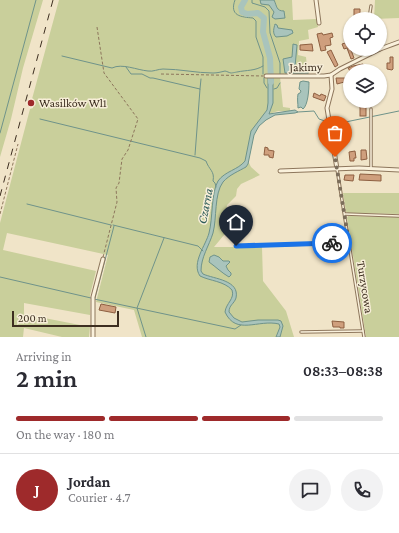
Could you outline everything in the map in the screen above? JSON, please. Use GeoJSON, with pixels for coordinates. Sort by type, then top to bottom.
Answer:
{"type":"FeatureCollection","features":[{"type":"Feature","properties":{"kind":"street"},"geometry":{"type":"LineString","coordinates":[[316,0],[319,23]]}},
{"type":"Feature","properties":{"kind":"street","name":"Jakimy"},"geometry":{"type":"LineString","coordinates":[[387,46],[399,42]]}},
{"type":"Feature","properties":{"kind":"street","name":"Jakimy"},"geometry":{"type":"LineString","coordinates":[[266,76],[331,75],[363,56]]}},
{"type":"Feature","properties":{"kind":"street"},"geometry":{"type":"LineString","coordinates":[[331,75],[332,89],[327,108],[337,169]]}},
{"type":"Feature","properties":{"kind":"street"},"geometry":{"type":"LineString","coordinates":[[280,171],[371,168],[399,170]]}},
{"type":"Feature","properties":{"kind":"street"},"geometry":{"type":"LineString","coordinates":[[92,337],[93,297],[103,259]]}},
{"type":"Feature","properties":{"kind":"lane"},"geometry":{"type":"LineString","coordinates":[[370,12],[371,6]]}},
{"type":"Feature","properties":{"kind":"lane"},"geometry":{"type":"LineString","coordinates":[[371,109],[371,168]]}},
{"type":"Feature","properties":{"kind":"lane","name":"Turzycowa"},"geometry":{"type":"LineString","coordinates":[[337,169],[364,337]]}},
{"type":"Feature","properties":{"kind":"lane"},"geometry":{"type":"LineString","coordinates":[[344,214],[399,216]]}},
{"type":"Feature","properties":{"kind":"lane"},"geometry":{"type":"LineString","coordinates":[[236,246],[349,243]]}},
{"type":"Feature","properties":{"kind":"lane"},"geometry":{"type":"LineString","coordinates":[[301,332],[363,330]]}},
{"type":"Feature","properties":{"kind":"path"},"geometry":{"type":"LineString","coordinates":[[97,27],[104,73],[138,119],[128,150],[122,159],[119,183],[116,188],[117,202],[103,259]]}},
{"type":"Feature","properties":{"kind":"path"},"geometry":{"type":"LineString","coordinates":[[161,74],[266,76]]}},
{"type":"Feature","properties":{"kind":"path"},"geometry":{"type":"LineString","coordinates":[[0,214],[18,144]]}},
{"type":"Feature","properties":{"kind":"green space"},"geometry":{"type":"Polygon","coordinates":[[[0,0],[43,0],[23,68],[0,157],[0,0]]]}},
{"type":"Feature","properties":{"kind":"green space"},"geometry":{"type":"Polygon","coordinates":[[[59,0],[292,0],[293,20],[317,19],[318,27],[308,30],[309,39],[299,41],[298,55],[306,57],[308,77],[280,77],[283,107],[290,108],[290,111],[278,111],[269,114],[252,132],[248,161],[251,167],[260,175],[241,184],[237,189],[236,196],[227,205],[226,211],[231,222],[229,229],[214,247],[262,247],[263,281],[286,311],[294,337],[142,337],[134,310],[96,302],[108,255],[7,233],[3,250],[96,271],[90,295],[90,315],[24,303],[24,314],[90,327],[89,337],[62,337],[24,328],[23,337],[0,337],[0,223],[30,109],[33,108],[34,101],[32,99],[59,0]]]}},
{"type":"Feature","properties":{"kind":"green space"},"geometry":{"type":"Polygon","coordinates":[[[375,0],[399,0],[399,18],[387,18],[387,12],[374,12],[375,0]]]}},
{"type":"Feature","properties":{"kind":"green space"},"geometry":{"type":"Polygon","coordinates":[[[343,193],[399,193],[399,214],[348,213],[346,212],[343,193]]]}},
{"type":"Feature","properties":{"kind":"green space"},"geometry":{"type":"Polygon","coordinates":[[[348,216],[399,217],[399,337],[366,337],[347,218],[348,216]]]}},
{"type":"Feature","properties":{"kind":"water"},"geometry":{"type":"Polygon","coordinates":[[[260,0],[274,0],[278,9],[284,11],[285,18],[275,19],[272,17],[274,12],[269,5],[261,4],[260,0]]]}},
{"type":"Feature","properties":{"kind":"water"},"geometry":{"type":"Polygon","coordinates":[[[275,24],[278,28],[292,30],[293,33],[287,36],[276,37],[274,32],[275,24]]]}},
{"type":"Feature","properties":{"kind":"water"},"geometry":{"type":"Polygon","coordinates":[[[293,44],[297,45],[295,67],[308,68],[308,74],[285,73],[283,59],[292,57],[293,44]]]}},
{"type":"Feature","properties":{"kind":"water"},"geometry":{"type":"Polygon","coordinates":[[[273,77],[273,103],[269,114],[295,110],[298,112],[275,115],[259,126],[254,135],[248,164],[246,167],[231,175],[223,182],[218,193],[213,233],[204,256],[201,271],[203,274],[225,281],[234,287],[236,298],[229,312],[234,318],[242,322],[258,320],[281,321],[283,326],[280,337],[276,337],[280,327],[279,324],[263,323],[241,325],[230,319],[225,312],[233,293],[232,290],[221,283],[200,276],[197,265],[209,233],[214,192],[218,181],[239,167],[245,161],[251,131],[267,110],[268,78],[273,77]]]}},
{"type":"Feature","properties":{"kind":"water"},"geometry":{"type":"Polygon","coordinates":[[[300,82],[309,82],[307,101],[303,109],[301,107],[298,108],[298,94],[301,91],[299,89],[300,82]]]}},
{"type":"Feature","properties":{"kind":"water"},"geometry":{"type":"Polygon","coordinates":[[[214,255],[223,261],[230,262],[226,266],[231,273],[229,277],[209,262],[210,257],[214,255]]]}},
{"type":"Feature","properties":{"kind":"building"},"geometry":{"type":"Polygon","coordinates":[[[354,9],[360,9],[360,12],[354,12],[354,9]]]}},
{"type":"Feature","properties":{"kind":"building"},"geometry":{"type":"Polygon","coordinates":[[[322,33],[323,35],[332,33],[333,37],[330,38],[331,45],[325,46],[326,50],[321,51],[317,34],[322,33]]]}},
{"type":"Feature","properties":{"kind":"building"},"geometry":{"type":"Polygon","coordinates":[[[312,44],[313,51],[300,50],[300,45],[312,44]]]}},
{"type":"Feature","properties":{"kind":"building"},"geometry":{"type":"Polygon","coordinates":[[[331,50],[338,65],[335,67],[327,52],[331,50]]]}},
{"type":"Feature","properties":{"kind":"building"},"geometry":{"type":"Polygon","coordinates":[[[390,57],[393,57],[392,70],[387,69],[387,63],[390,63],[390,57]]]}},
{"type":"Feature","properties":{"kind":"building"},"geometry":{"type":"Polygon","coordinates":[[[336,78],[343,78],[343,82],[337,84],[336,78]]]}},
{"type":"Feature","properties":{"kind":"building"},"geometry":{"type":"Polygon","coordinates":[[[314,93],[320,96],[321,94],[326,96],[324,101],[313,97],[314,93]]]}},
{"type":"Feature","properties":{"kind":"building"},"geometry":{"type":"Polygon","coordinates":[[[360,108],[366,108],[366,116],[360,116],[360,108]]]}},
{"type":"Feature","properties":{"kind":"building"},"geometry":{"type":"Polygon","coordinates":[[[265,147],[268,148],[268,150],[274,151],[273,158],[269,157],[269,155],[264,155],[265,147]]]}},
{"type":"Feature","properties":{"kind":"building"},"geometry":{"type":"Polygon","coordinates":[[[361,150],[366,150],[367,159],[361,160],[361,150]]]}},
{"type":"Feature","properties":{"kind":"building"},"geometry":{"type":"Polygon","coordinates":[[[355,151],[356,158],[354,158],[354,161],[350,161],[349,152],[355,151]]]}},
{"type":"Feature","properties":{"kind":"building"},"geometry":{"type":"Polygon","coordinates":[[[360,174],[381,175],[381,181],[359,180],[360,174]]]}},
{"type":"Feature","properties":{"kind":"building"},"geometry":{"type":"Polygon","coordinates":[[[345,175],[354,175],[353,181],[344,180],[345,175]]]}},
{"type":"Feature","properties":{"kind":"building"},"geometry":{"type":"Polygon","coordinates":[[[101,304],[116,307],[115,313],[99,310],[101,304]]]}},
{"type":"Feature","properties":{"kind":"building"},"geometry":{"type":"Polygon","coordinates":[[[332,321],[344,322],[344,328],[333,327],[332,321]]]}},
{"type":"Feature","properties":{"kind":"waterway"},"geometry":{"type":"LineString","coordinates":[[0,133],[36,0]]}},
{"type":"Feature","properties":{"kind":"waterway"},"geometry":{"type":"LineString","coordinates":[[235,0],[234,9],[237,15],[253,18],[256,21],[256,37],[263,57],[263,74]]}},
{"type":"Feature","properties":{"kind":"waterway","name":"Czarna"},"geometry":{"type":"LineString","coordinates":[[245,0],[241,7],[242,12],[247,14],[258,13],[264,18],[263,32],[270,58],[271,82]]}},
{"type":"Feature","properties":{"kind":"waterway"},"geometry":{"type":"LineString","coordinates":[[252,0],[252,3],[265,7],[269,11],[270,33],[280,63],[280,74]]}},
{"type":"Feature","properties":{"kind":"waterway"},"geometry":{"type":"LineString","coordinates":[[62,56],[112,68],[125,66],[150,71],[163,69],[207,73],[225,71],[231,73],[254,70],[263,66]]}},
{"type":"Feature","properties":{"kind":"waterway"},"geometry":{"type":"LineString","coordinates":[[126,67],[131,74],[142,74],[150,78],[200,89],[195,155]]}},
{"type":"Feature","properties":{"kind":"waterway"},"geometry":{"type":"LineString","coordinates":[[264,78],[264,83],[267,88]]}},
{"type":"Feature","properties":{"kind":"waterway"},"geometry":{"type":"LineString","coordinates":[[200,89],[201,79]]}},
{"type":"Feature","properties":{"kind":"waterway"},"geometry":{"type":"LineString","coordinates":[[274,89],[277,88],[280,83]]}},
{"type":"Feature","properties":{"kind":"waterway"},"geometry":{"type":"LineString","coordinates":[[298,112],[314,111],[319,119],[325,121],[328,125]]}},
{"type":"Feature","properties":{"kind":"waterway"},"geometry":{"type":"LineString","coordinates":[[331,125],[399,111]]}},
{"type":"Feature","properties":{"kind":"waterway"},"geometry":{"type":"LineString","coordinates":[[40,119],[200,158],[206,161],[213,175],[213,181],[216,187]]}},
{"type":"Feature","properties":{"kind":"waterway"},"geometry":{"type":"LineString","coordinates":[[27,204],[111,225]]}},
{"type":"Feature","properties":{"kind":"waterway"},"geometry":{"type":"LineString","coordinates":[[113,225],[198,246],[203,251]]}},
{"type":"Feature","properties":{"kind":"waterway"},"geometry":{"type":"LineString","coordinates":[[95,298],[114,226]]}},
{"type":"Feature","properties":{"kind":"waterway"},"geometry":{"type":"LineString","coordinates":[[146,337],[137,308],[164,238]]}},
{"type":"Feature","properties":{"kind":"waterway"},"geometry":{"type":"LineString","coordinates":[[0,277],[91,298]]}},
{"type":"Feature","properties":{"kind":"waterway"},"geometry":{"type":"LineString","coordinates":[[94,299],[235,329],[241,325]]}},
{"type":"Feature","properties":{"kind":"railway"},"geometry":{"type":"LineString","coordinates":[[0,196],[53,0]]}},
{"type":"Feature","properties":{"kind":"way so far"},"geometry":{"type":"LineString","coordinates":[[332,243],[349,243],[335,157]]}},
{"type":"Feature","properties":{"kind":"place","name":"Wasilków Wl1"},"geometry":{"type":"Point","coordinates":[31,103]}},
{"type":"Feature","properties":{"kind":"route"},"geometry":{"type":"LineString","coordinates":[[236,246],[332,243]]}}]}
